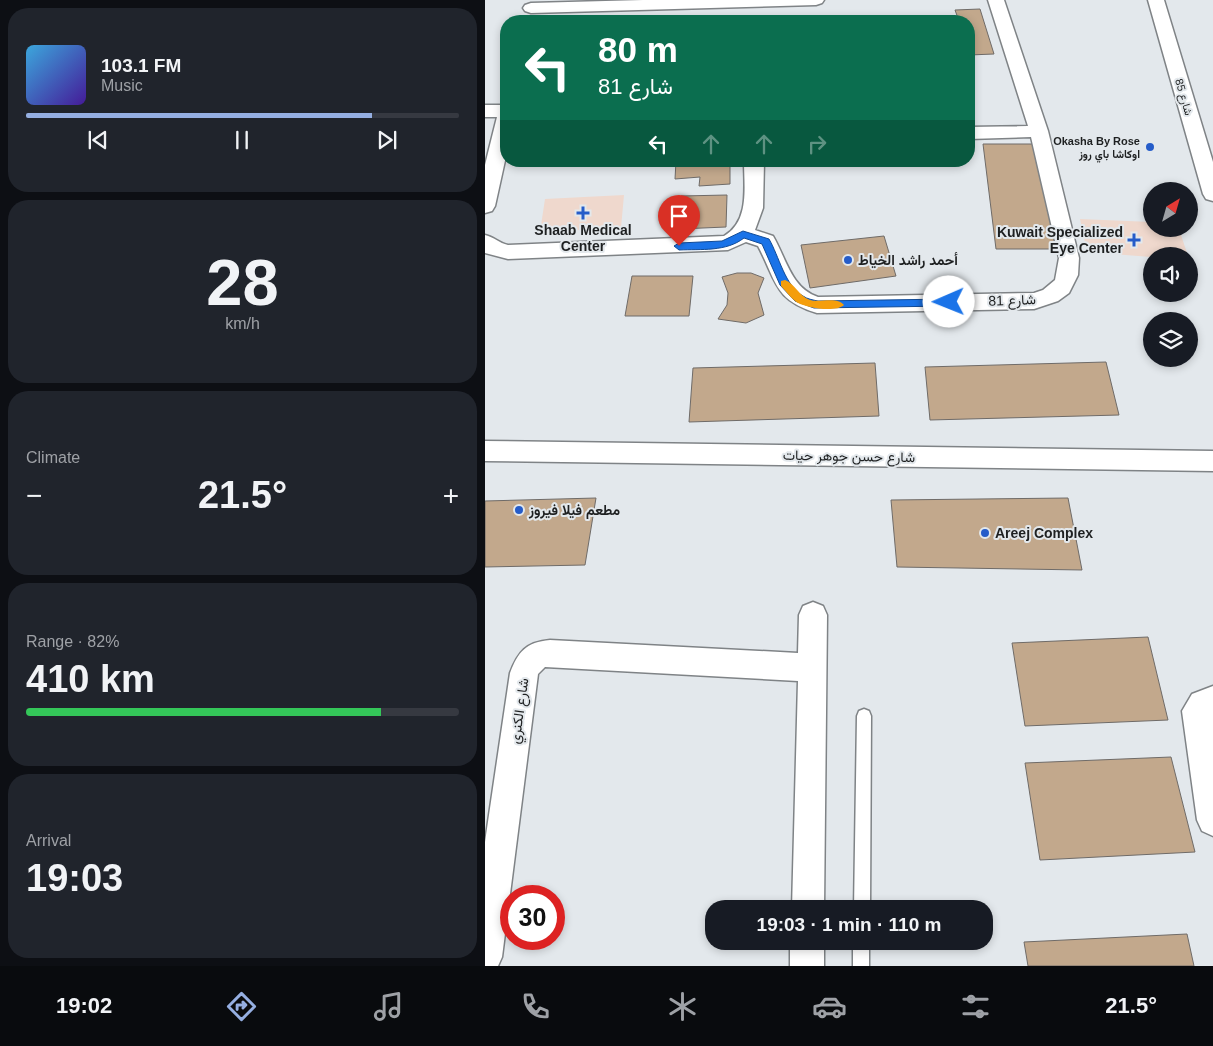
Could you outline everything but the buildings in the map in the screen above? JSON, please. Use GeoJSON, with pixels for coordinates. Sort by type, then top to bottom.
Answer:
{"type":"FeatureCollection","features":[{"type":"Feature","properties":{"kind":"street"},"geometry":{"type":"LineString","coordinates":[[530,10],[816,0]]}},
{"type":"Feature","properties":{"kind":"street","name":"شارع 81"},"geometry":{"type":"LineString","coordinates":[[743,234],[766,241],[774,255],[784,283],[799,298],[812,304],[1025,301],[1048,298],[1058,292],[1067,278],[1069,258],[1039,131],[996,0]]}},
{"type":"Feature","properties":{"kind":"street","name":"شارع 85"},"geometry":{"type":"LineString","coordinates":[[1156,0],[1213,194]]}},
{"type":"Feature","properties":{"kind":"street"},"geometry":{"type":"LineString","coordinates":[[755,2],[755,15]]}},
{"type":"Feature","properties":{"kind":"street"},"geometry":{"type":"LineString","coordinates":[[485,111],[500,115]]}},
{"type":"Feature","properties":{"kind":"street"},"geometry":{"type":"LineString","coordinates":[[485,125],[500,119]]}},
{"type":"Feature","properties":{"kind":"street"},"geometry":{"type":"LineString","coordinates":[[975,133],[1039,131]]}},
{"type":"Feature","properties":{"kind":"street"},"geometry":{"type":"LineString","coordinates":[[485,206],[500,142]]}},
{"type":"Feature","properties":{"kind":"street"},"geometry":{"type":"LineString","coordinates":[[485,242],[494,249],[508,252],[717,245],[728,243],[743,234],[749,227],[753,216],[754,167]]}},
{"type":"Feature","properties":{"kind":"street","name":"شارع حسن جوهر حيات"},"geometry":{"type":"LineString","coordinates":[[485,452],[1213,460]]}},
{"type":"Feature","properties":{"kind":"street"},"geometry":{"type":"LineString","coordinates":[[808,900],[813,615]]}},
{"type":"Feature","properties":{"kind":"street","name":"شارع الكنري"},"geometry":{"type":"LineString","coordinates":[[485,957],[524,673],[533,658],[541,653],[550,653],[813,668]]}},
{"type":"Feature","properties":{"kind":"street"},"geometry":{"type":"LineString","coordinates":[[1213,700],[1202,704],[1197,711],[1213,820]]}},
{"type":"Feature","properties":{"kind":"street"},"geometry":{"type":"LineString","coordinates":[[807,950],[807,966]]}},
{"type":"Feature","properties":{"kind":"lane"},"geometry":{"type":"LineString","coordinates":[[862,900],[863,716]]}},
{"type":"Feature","properties":{"kind":"lane"},"geometry":{"type":"LineString","coordinates":[[861,950],[861,966]]}},
{"type":"Feature","properties":{"kind":"shaded area","name":"Shaab Medical Center"},"geometry":{"type":"Polygon","coordinates":[[[624,195],[621,228],[540,232],[545,199],[624,195]]]}},
{"type":"Feature","properties":{"kind":"shaded area","name":"Kuwait Specialized Eye Center"},"geometry":{"type":"Polygon","coordinates":[[[1080,219],[1143,222],[1143,238],[1182,238],[1185,247],[1143,247],[1143,256],[1087,252],[1080,219]]]}},
{"type":"Feature","properties":{"kind":"slow traffic"},"geometry":{"type":"LineString","coordinates":[[785,284],[792,293],[807,303],[839,305]]}},
{"type":"Feature","properties":{"kind":"place","name":"Okasha By Rose اوكاشا باي روز"},"geometry":{"type":"Point","coordinates":[1150,147]}},
{"type":"Feature","properties":{"kind":"place","name":"Shaab Medical Center"},"geometry":{"type":"Point","coordinates":[583,213]}},
{"type":"Feature","properties":{"kind":"place","name":"Kuwait Specialized Eye Center"},"geometry":{"type":"Point","coordinates":[1134,240]}},
{"type":"Feature","properties":{"kind":"place","name":"أحمد راشد الخياط"},"geometry":{"type":"Point","coordinates":[848,260]}},
{"type":"Feature","properties":{"kind":"place","name":"مطعم فيلا فيروز"},"geometry":{"type":"Point","coordinates":[519,510]}},
{"type":"Feature","properties":{"kind":"place","name":"Areej Complex"},"geometry":{"type":"Point","coordinates":[985,533]}},
{"type":"Feature","properties":{"kind":"route"},"geometry":{"type":"LineString","coordinates":[[679,246],[723,244],[734,241],[743,234],[766,241],[774,255],[784,283],[792,293],[807,303],[817,305],[949,302]]}}]}
